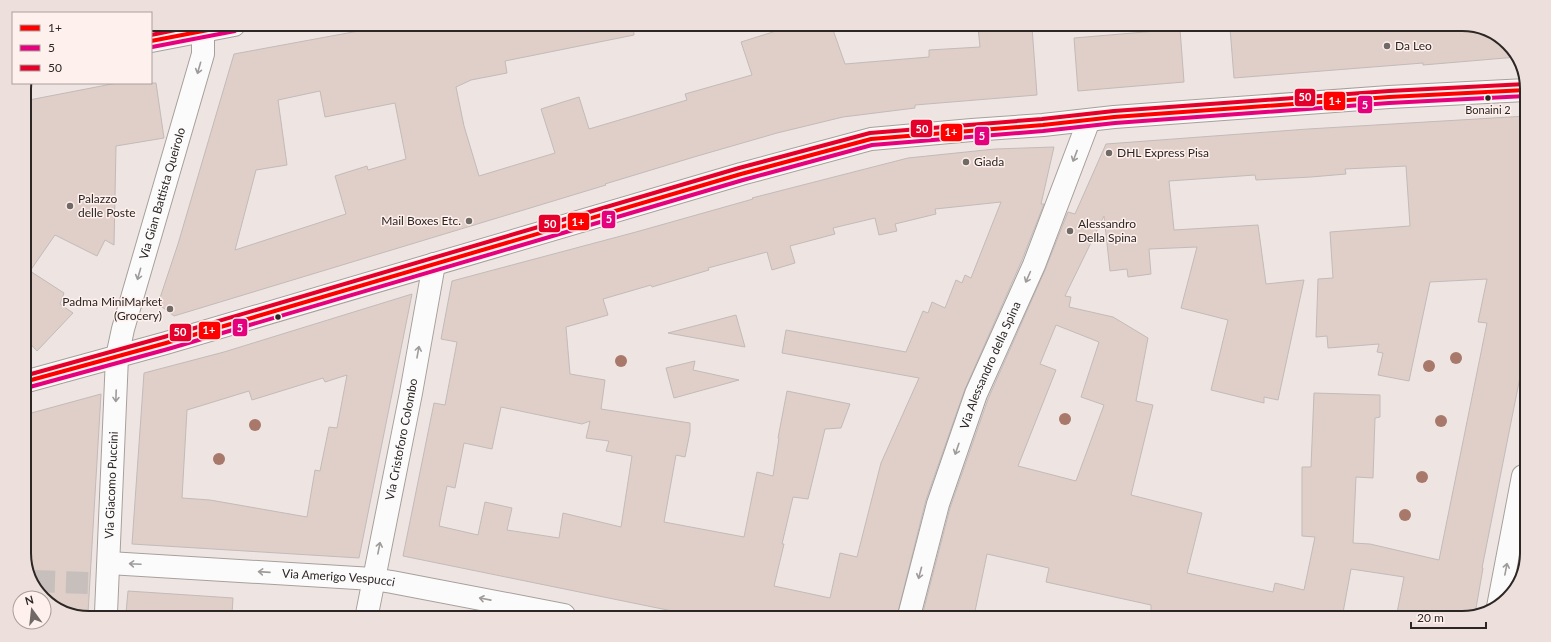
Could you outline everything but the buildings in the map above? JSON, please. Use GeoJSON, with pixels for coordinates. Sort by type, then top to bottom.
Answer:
{"type":"FeatureCollection","features":[{"type":"Feature","properties":{"kind":"street"},"geometry":{"type":"LineString","coordinates":[[152,41],[189,31]]}},
{"type":"Feature","properties":{"kind":"street","name":"Via Gian Battista Queirolo"},"geometry":{"type":"LineString","coordinates":[[118,356],[123,329],[203,54],[204,31]]}},
{"type":"Feature","properties":{"kind":"street"},"geometry":{"type":"LineString","coordinates":[[31,380],[741,174],[871,139],[1089,120],[1389,97],[1520,90]]}},
{"type":"Feature","properties":{"kind":"street","name":"Via Alessandro della Spina"},"geometry":{"type":"LineString","coordinates":[[910,611],[938,504],[976,394],[1034,265],[1089,120]]}},
{"type":"Feature","properties":{"kind":"street","name":"Via Cristoforo Colombo"},"geometry":{"type":"LineString","coordinates":[[368,611],[411,393],[434,264]]}},
{"type":"Feature","properties":{"kind":"street","name":"Via Giacomo Puccini"},"geometry":{"type":"LineString","coordinates":[[106,611],[118,356]]}},
{"type":"Feature","properties":{"kind":"street"},"geometry":{"type":"LineString","coordinates":[[1500,596],[1520,492]]}},
{"type":"Feature","properties":{"kind":"street","name":"Via Amerigo Vespucci"},"geometry":{"type":"LineString","coordinates":[[109,563],[373,579],[543,611]]}},
{"type":"Feature","properties":{"kind":"tunnel"},"geometry":{"type":"LineString","coordinates":[[38,581],[90,583]]}},
{"type":"Feature","properties":{"kind":"transit line","name":"50"},"geometry":{"type":"LineString","coordinates":[[152,35],[171,31]]}},
{"type":"Feature","properties":{"kind":"transit line","name":"1+"},"geometry":{"type":"LineString","coordinates":[[152,41],[203,31]]}},
{"type":"Feature","properties":{"kind":"transit line","name":"5"},"geometry":{"type":"LineString","coordinates":[[152,47],[235,31]]}},
{"type":"Feature","properties":{"kind":"transit line","name":"50"},"geometry":{"type":"LineString","coordinates":[[31,374],[164,337],[739,168],[870,133],[1042,119],[1114,111],[1389,91],[1520,84]]}},
{"type":"Feature","properties":{"kind":"transit line","name":"1+"},"geometry":{"type":"LineString","coordinates":[[31,380],[166,343],[741,174],[871,139],[1043,125],[1114,117],[1389,97],[1520,90]]}},
{"type":"Feature","properties":{"kind":"transit line","name":"5"},"geometry":{"type":"LineString","coordinates":[[31,387],[168,349],[743,180],[872,145],[1043,131],[1115,123],[1389,103],[1520,96]]}},
{"type":"Feature","properties":{"kind":"place","name":"Da Leo"},"geometry":{"type":"Point","coordinates":[1387,46]}},
{"type":"Feature","properties":{"kind":"place","name":"Bonaini 2"},"geometry":{"type":"Point","coordinates":[1488,98]}},
{"type":"Feature","properties":{"kind":"place","name":"DHL Express Pisa"},"geometry":{"type":"Point","coordinates":[1109,153]}},
{"type":"Feature","properties":{"kind":"place","name":"Giada"},"geometry":{"type":"Point","coordinates":[966,162]}},
{"type":"Feature","properties":{"kind":"place","name":"Palazzo delle Poste"},"geometry":{"type":"Point","coordinates":[70,206]}},
{"type":"Feature","properties":{"kind":"place","name":"Mail Boxes Etc."},"geometry":{"type":"Point","coordinates":[469,221]}},
{"type":"Feature","properties":{"kind":"place","name":"Alessandro Della Spina"},"geometry":{"type":"Point","coordinates":[1070,231]}},
{"type":"Feature","properties":{"kind":"place","name":"Padma MiniMarket (Grocery)"},"geometry":{"type":"Point","coordinates":[170,309]}}]}
